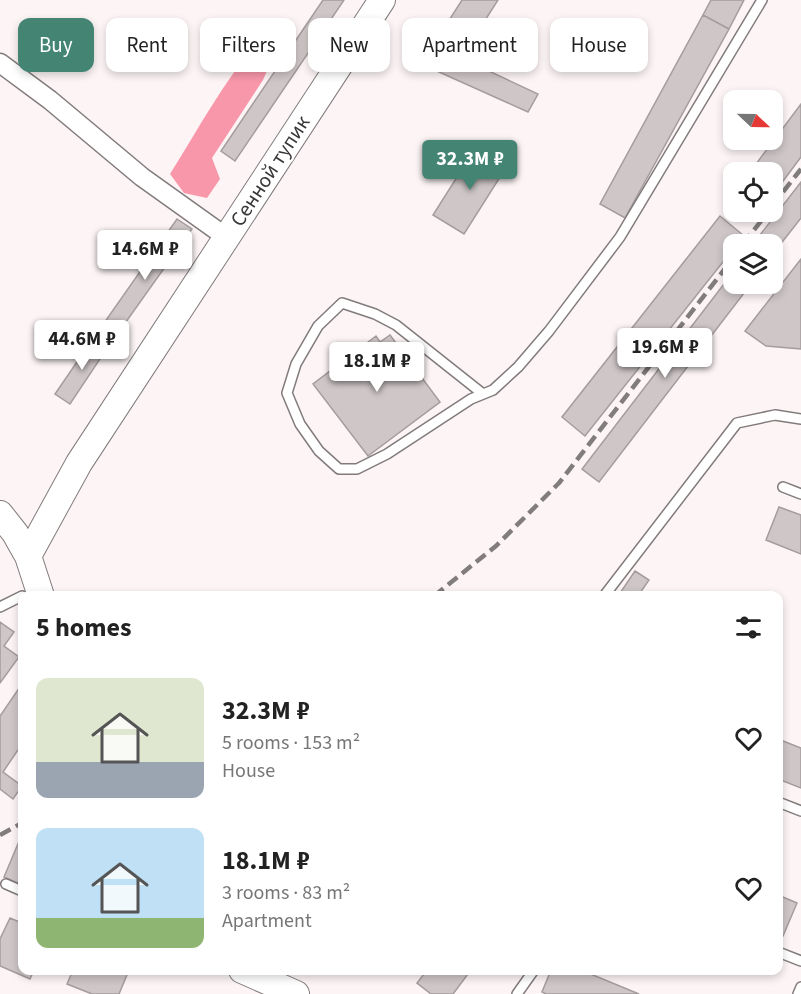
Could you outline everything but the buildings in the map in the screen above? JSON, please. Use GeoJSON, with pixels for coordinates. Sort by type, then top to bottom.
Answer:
{"type":"FeatureCollection","features":[{"type":"Feature","properties":{"kind":"main road","name":"Сенной тупик"},"geometry":{"type":"LineString","coordinates":[[28,556],[79,463],[382,0]]}},
{"type":"Feature","properties":{"kind":"main road"},"geometry":{"type":"LineString","coordinates":[[0,514],[15,533],[28,556],[31,591]]}},
{"type":"Feature","properties":{"kind":"main road"},"geometry":{"type":"LineString","coordinates":[[248,975],[265,989],[296,994]]}},
{"type":"Feature","properties":{"kind":"street"},"geometry":{"type":"LineString","coordinates":[[0,63],[50,100],[142,177],[226,237]]}},
{"type":"Feature","properties":{"kind":"lane"},"geometry":{"type":"LineString","coordinates":[[483,394],[396,325],[375,314],[342,303],[318,326],[296,364],[287,393],[300,424],[319,451],[339,469],[357,469],[387,454],[471,399],[493,390],[518,368],[549,332],[620,237],[762,0]]}},
{"type":"Feature","properties":{"kind":"lane"},"geometry":{"type":"LineString","coordinates":[[608,591],[737,423],[776,415],[801,419]]}},
{"type":"Feature","properties":{"kind":"lane"},"geometry":{"type":"LineString","coordinates":[[783,487],[801,494]]}},
{"type":"Feature","properties":{"kind":"lane"},"geometry":{"type":"LineString","coordinates":[[0,607],[18,599]]}},
{"type":"Feature","properties":{"kind":"lane"},"geometry":{"type":"LineString","coordinates":[[783,804],[801,811]]}},
{"type":"Feature","properties":{"kind":"lane"},"geometry":{"type":"LineString","coordinates":[[6,884],[18,889]]}},
{"type":"Feature","properties":{"kind":"lane"},"geometry":{"type":"LineString","coordinates":[[783,954],[801,962]]}},
{"type":"Feature","properties":{"kind":"lane"},"geometry":{"type":"LineString","coordinates":[[517,994],[530,975]]}},
{"type":"Feature","properties":{"kind":"shaded area"},"geometry":{"type":"Polygon","coordinates":[[[234,72],[266,72],[212,158],[220,179],[207,198],[184,193],[170,174],[234,72]]]}},
{"type":"Feature","properties":{"kind":"railway"},"geometry":{"type":"LineString","coordinates":[[783,192],[801,169]]}},
{"type":"Feature","properties":{"kind":"railway"},"geometry":{"type":"LineString","coordinates":[[751,234],[760,222]]}},
{"type":"Feature","properties":{"kind":"railway"},"geometry":{"type":"LineString","coordinates":[[440,591],[496,546],[559,483],[723,271]]}},
{"type":"Feature","properties":{"kind":"railway"},"geometry":{"type":"LineString","coordinates":[[0,835],[18,825]]}}]}
